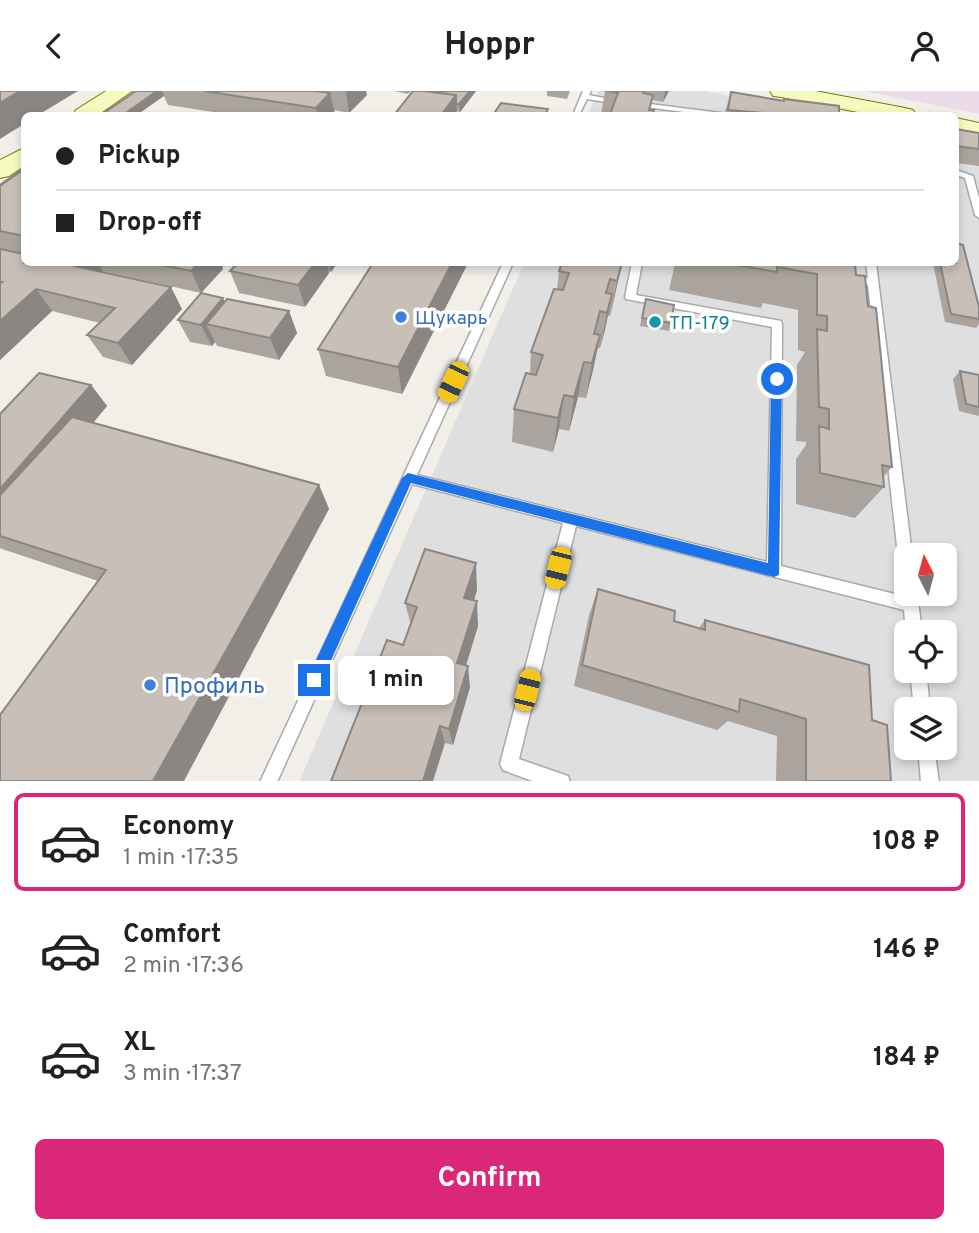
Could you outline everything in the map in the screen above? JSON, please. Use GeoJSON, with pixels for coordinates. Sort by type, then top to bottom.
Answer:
{"type":"FeatureCollection","features":[{"type":"Feature","properties":{"kind":"street"},"geometry":{"type":"LineString","coordinates":[[89,112],[121,91]]}},
{"type":"Feature","properties":{"kind":"street"},"geometry":{"type":"LineString","coordinates":[[781,91],[890,112]]}},
{"type":"Feature","properties":{"kind":"street"},"geometry":{"type":"LineString","coordinates":[[959,126],[979,130]]}},
{"type":"Feature","properties":{"kind":"street"},"geometry":{"type":"LineString","coordinates":[[0,171],[21,157]]}},
{"type":"Feature","properties":{"kind":"lane"},"geometry":{"type":"LineString","coordinates":[[577,112],[586,94],[677,112]]}},
{"type":"Feature","properties":{"kind":"lane"},"geometry":{"type":"LineString","coordinates":[[959,174],[968,176],[979,215]]}},
{"type":"Feature","properties":{"kind":"lane"},"geometry":{"type":"LineString","coordinates":[[268,781],[507,266]]}},
{"type":"Feature","properties":{"kind":"lane"},"geometry":{"type":"LineString","coordinates":[[636,266],[630,297],[777,324],[774,571]]}},
{"type":"Feature","properties":{"kind":"lane"},"geometry":{"type":"LineString","coordinates":[[871,266],[904,543]]}},
{"type":"Feature","properties":{"kind":"lane"},"geometry":{"type":"LineString","coordinates":[[834,276],[873,282]]}},
{"type":"Feature","properties":{"kind":"lane"},"geometry":{"type":"LineString","coordinates":[[408,478],[774,571],[894,596]]}},
{"type":"Feature","properties":{"kind":"lane"},"geometry":{"type":"LineString","coordinates":[[559,781],[509,764],[571,518]]}},
{"type":"Feature","properties":{"kind":"lane"},"geometry":{"type":"LineString","coordinates":[[927,760],[930,781]]}},
{"type":"Feature","properties":{"kind":"shaded area"},"geometry":{"type":"Polygon","coordinates":[[[598,91],[706,91],[801,112],[589,112],[598,91]]]}},
{"type":"Feature","properties":{"kind":"shaded area"},"geometry":{"type":"Polygon","coordinates":[[[864,91],[979,91],[979,114],[864,91]]]}},
{"type":"Feature","properties":{"kind":"shaded area"},"geometry":{"type":"Polygon","coordinates":[[[959,148],[979,152],[979,781],[299,781],[523,266],[959,266],[959,148]]]}},
{"type":"Feature","properties":{"kind":"building"},"geometry":{"type":"Polygon","coordinates":[[[0,91],[20,91],[0,103],[0,91]]]}},
{"type":"Feature","properties":{"kind":"building"},"geometry":{"type":"Polygon","coordinates":[[[136,91],[157,91],[127,112],[105,112],[136,91]]]}},
{"type":"Feature","properties":{"kind":"building"},"geometry":{"type":"Polygon","coordinates":[[[204,91],[315,91],[330,93],[316,108],[204,91]]]}},
{"type":"Feature","properties":{"kind":"building"},"geometry":{"type":"Polygon","coordinates":[[[413,91],[456,95],[443,112],[396,112],[413,91]]]}},
{"type":"Feature","properties":{"kind":"building"},"geometry":{"type":"Polygon","coordinates":[[[435,91],[470,91],[456,104],[456,95],[435,91]]]}},
{"type":"Feature","properties":{"kind":"building"},"geometry":{"type":"Polygon","coordinates":[[[605,91],[644,91],[643,93],[653,95],[649,110],[654,110],[653,112],[611,112],[618,93],[605,91]]]}},
{"type":"Feature","properties":{"kind":"building"},"geometry":{"type":"Polygon","coordinates":[[[731,92],[784,101],[839,106],[839,112],[728,110],[731,92]]]}},
{"type":"Feature","properties":{"kind":"building"},"geometry":{"type":"Polygon","coordinates":[[[501,103],[548,109],[546,112],[495,112],[501,103]]]}},
{"type":"Feature","properties":{"kind":"building"},"geometry":{"type":"Polygon","coordinates":[[[959,130],[979,133],[979,149],[959,146],[959,130]]]}},
{"type":"Feature","properties":{"kind":"building"},"geometry":{"type":"Polygon","coordinates":[[[21,171],[21,235],[0,231],[0,186],[21,171]]]}},
{"type":"Feature","properties":{"kind":"building"},"geometry":{"type":"Polygon","coordinates":[[[959,244],[963,245],[979,307],[979,319],[951,314],[941,266],[959,266],[959,244]]]}},
{"type":"Feature","properties":{"kind":"building"},"geometry":{"type":"Polygon","coordinates":[[[0,249],[21,253],[21,266],[75,266],[171,287],[118,343],[87,335],[115,308],[36,289],[0,321],[0,249]]]}},
{"type":"Feature","properties":{"kind":"building"},"geometry":{"type":"Polygon","coordinates":[[[167,266],[196,266],[191,271],[167,266]]]}},
{"type":"Feature","properties":{"kind":"building"},"geometry":{"type":"Polygon","coordinates":[[[235,266],[313,266],[298,285],[230,271],[235,266]]]}},
{"type":"Feature","properties":{"kind":"building"},"geometry":{"type":"Polygon","coordinates":[[[371,266],[450,266],[398,367],[318,349],[371,266]]]}},
{"type":"Feature","properties":{"kind":"building"},"geometry":{"type":"Polygon","coordinates":[[[561,266],[621,266],[617,281],[610,279],[606,293],[612,294],[607,313],[600,311],[594,334],[600,335],[592,363],[584,362],[574,397],[564,395],[558,418],[514,409],[526,373],[536,375],[543,355],[531,352],[554,289],[563,290],[569,273],[559,271],[561,266]]]}},
{"type":"Feature","properties":{"kind":"building"},"geometry":{"type":"Polygon","coordinates":[[[742,266],[855,266],[856,275],[865,276],[868,306],[876,308],[892,467],[882,465],[884,487],[820,473],[819,426],[829,429],[829,409],[819,407],[817,329],[827,331],[827,316],[817,315],[817,274],[777,267],[777,272],[742,266]]]}},
{"type":"Feature","properties":{"kind":"building"},"geometry":{"type":"Polygon","coordinates":[[[201,293],[223,298],[201,325],[178,320],[201,293]]]}},
{"type":"Feature","properties":{"kind":"building"},"geometry":{"type":"Polygon","coordinates":[[[227,299],[289,311],[270,338],[206,324],[227,299]]]}},
{"type":"Feature","properties":{"kind":"building"},"geometry":{"type":"Polygon","coordinates":[[[646,299],[674,305],[671,323],[642,318],[646,299]]]}},
{"type":"Feature","properties":{"kind":"building"},"geometry":{"type":"Polygon","coordinates":[[[960,371],[979,375],[979,407],[966,404],[960,371]]]}},
{"type":"Feature","properties":{"kind":"building"},"geometry":{"type":"Polygon","coordinates":[[[39,373],[91,385],[0,489],[0,414],[39,373]]]}},
{"type":"Feature","properties":{"kind":"building","name":"Профиль"},"geometry":{"type":"Polygon","coordinates":[[[72,417],[319,485],[153,781],[0,781],[0,715],[106,570],[0,536],[0,495],[72,417]]]}},
{"type":"Feature","properties":{"kind":"building"},"geometry":{"type":"Polygon","coordinates":[[[425,549],[476,563],[464,598],[477,601],[457,663],[468,666],[449,729],[440,726],[423,781],[331,781],[387,640],[403,645],[417,607],[405,603],[425,549]]]}},
{"type":"Feature","properties":{"kind":"building"},"geometry":{"type":"Polygon","coordinates":[[[598,589],[675,611],[674,621],[705,630],[705,620],[869,665],[872,720],[887,725],[891,781],[806,781],[806,719],[740,699],[739,712],[582,665],[598,589]]]}},
{"type":"Feature","properties":{"kind":"place","name":"Щукарь"},"geometry":{"type":"Point","coordinates":[401,317]}},
{"type":"Feature","properties":{"kind":"place","name":"ТП-179"},"geometry":{"type":"Point","coordinates":[655,322]}},
{"type":"Feature","properties":{"kind":"place","name":"Профиль"},"geometry":{"type":"Point","coordinates":[150,685]}},
{"type":"Feature","properties":{"kind":"route"},"geometry":{"type":"LineString","coordinates":[[314,680],[408,478],[774,571],[777,379]]}}]}
